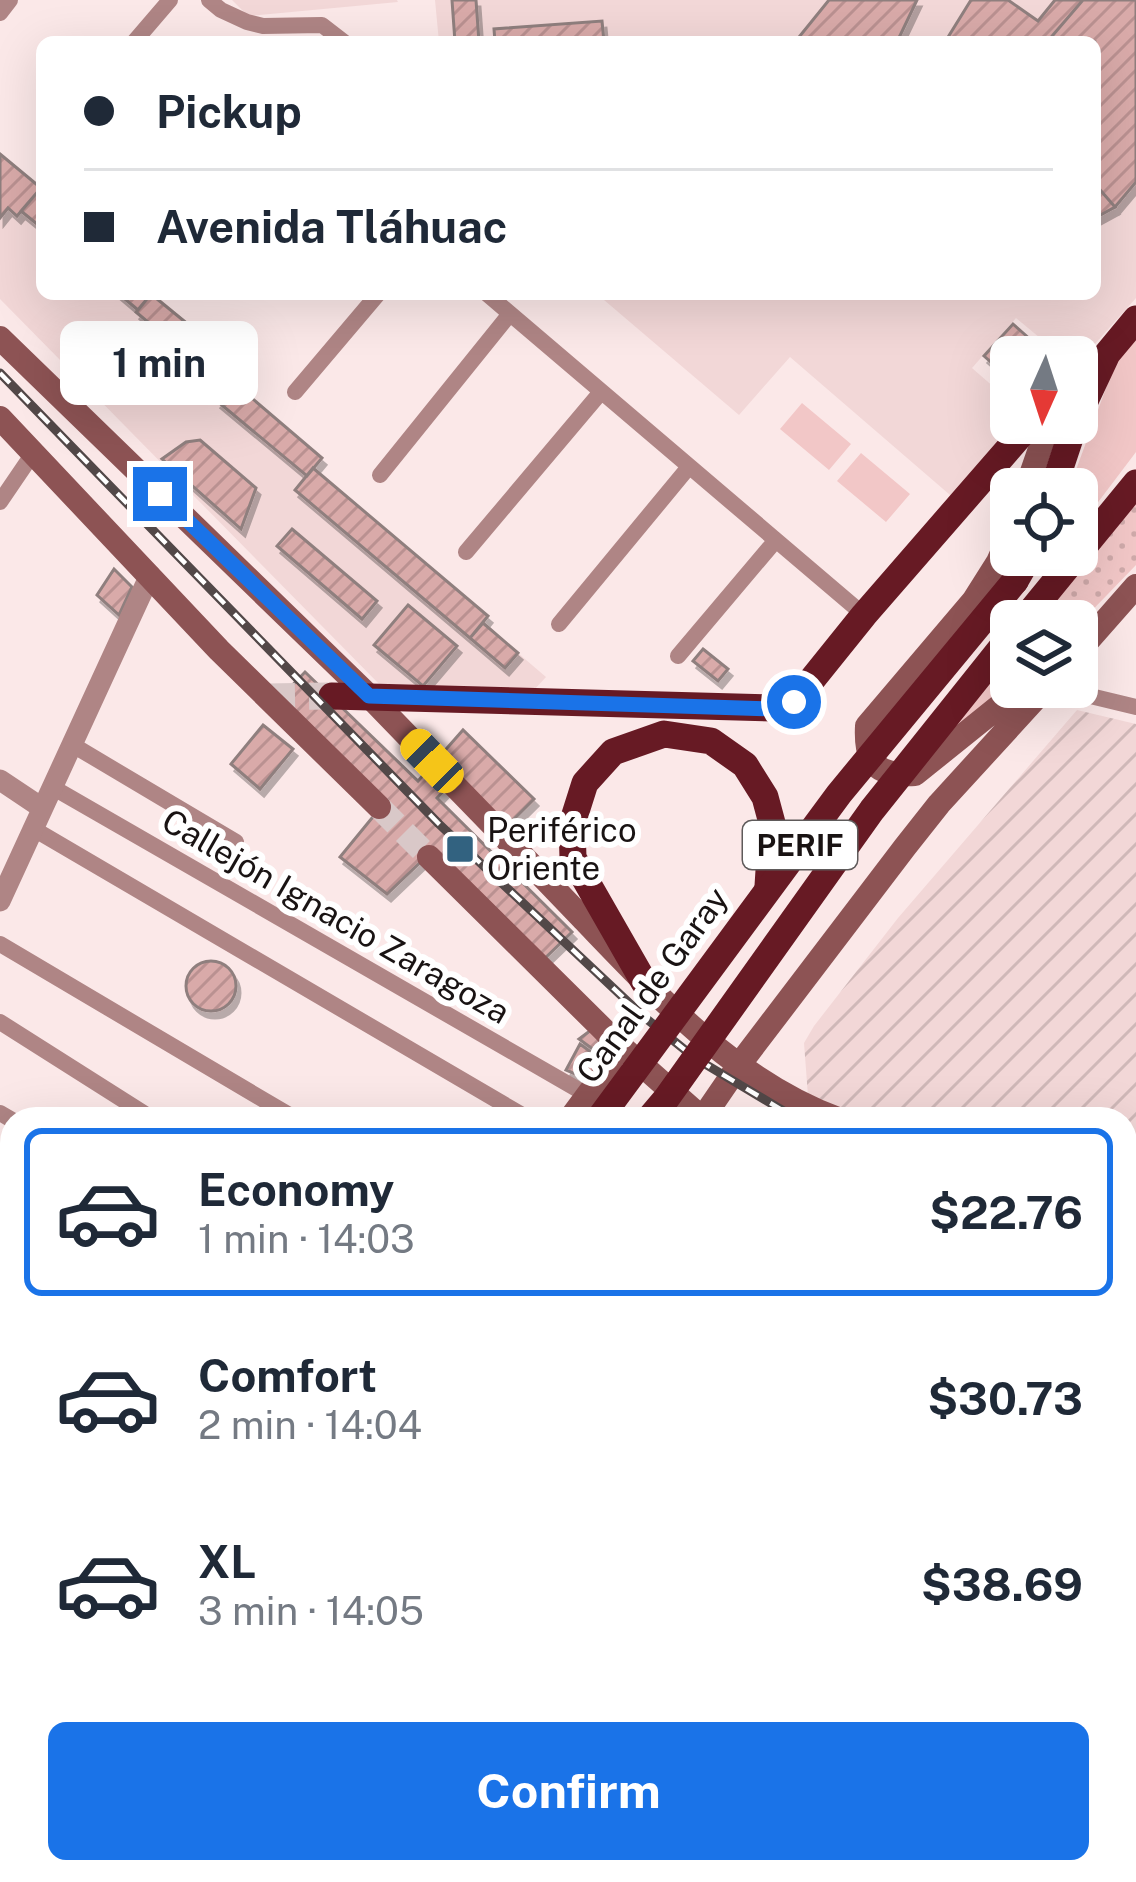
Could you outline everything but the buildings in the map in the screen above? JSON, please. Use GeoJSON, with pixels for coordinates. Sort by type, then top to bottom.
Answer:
{"type":"FeatureCollection","features":[{"type":"Feature","properties":{"kind":"highway"},"geometry":{"type":"LineString","coordinates":[[1098,373],[1107,354],[1136,319]]}},
{"type":"Feature","properties":{"kind":"highway"},"geometry":{"type":"LineString","coordinates":[[1098,358],[1107,354]]}},
{"type":"Feature","properties":{"kind":"highway"},"geometry":{"type":"LineString","coordinates":[[332,696],[775,709],[794,702],[1013,444]]}},
{"type":"Feature","properties":{"kind":"highway"},"geometry":{"type":"LineString","coordinates":[[1040,600],[1136,483]]}},
{"type":"Feature","properties":{"kind":"highway","name":"Canal de Garay"},"geometry":{"type":"LineString","coordinates":[[595,1107],[839,794],[1018,576]]}},
{"type":"Feature","properties":{"kind":"highway","name":"PERIF"},"geometry":{"type":"LineString","coordinates":[[659,1107],[872,810],[990,662]]}},
{"type":"Feature","properties":{"kind":"highway"},"geometry":{"type":"LineString","coordinates":[[644,982],[573,858],[572,824],[584,783],[613,752],[664,734],[711,741],[745,765],[765,796],[772,823],[768,886]]}},
{"type":"Feature","properties":{"kind":"main road"},"geometry":{"type":"LineString","coordinates":[[0,338],[432,761]]}},
{"type":"Feature","properties":{"kind":"main road"},"geometry":{"type":"LineString","coordinates":[[0,418],[219,650],[379,807]]}},
{"type":"Feature","properties":{"kind":"main road"},"geometry":{"type":"LineString","coordinates":[[990,575],[867,726],[866,749],[877,767],[893,775],[915,774],[997,708]]}},
{"type":"Feature","properties":{"kind":"main road"},"geometry":{"type":"LineString","coordinates":[[1098,630],[1136,586]]}},
{"type":"Feature","properties":{"kind":"main road"},"geometry":{"type":"LineString","coordinates":[[1098,627],[1108,619]]}},
{"type":"Feature","properties":{"kind":"main road"},"geometry":{"type":"LineString","coordinates":[[701,1107],[739,1065],[939,804],[1029,708]]}},
{"type":"Feature","properties":{"kind":"main road"},"geometry":{"type":"LineString","coordinates":[[453,784],[686,1021],[739,1065],[810,1107]]}},
{"type":"Feature","properties":{"kind":"main road"},"geometry":{"type":"LineString","coordinates":[[429,856],[684,1107]]}},
{"type":"Feature","properties":{"kind":"main road"},"geometry":{"type":"LineString","coordinates":[[686,1021],[692,1107]]}},
{"type":"Feature","properties":{"kind":"main road"},"geometry":{"type":"LineString","coordinates":[[594,1107],[617,1043]]}},
{"type":"Feature","properties":{"kind":"street"},"geometry":{"type":"LineString","coordinates":[[0,13],[10,0]]}},
{"type":"Feature","properties":{"kind":"street"},"geometry":{"type":"LineString","coordinates":[[139,36],[170,0]]}},
{"type":"Feature","properties":{"kind":"street"},"geometry":{"type":"LineString","coordinates":[[209,0],[247,22],[322,25],[336,36]]}},
{"type":"Feature","properties":{"kind":"street"},"geometry":{"type":"LineString","coordinates":[[293,36],[303,24]]}},
{"type":"Feature","properties":{"kind":"street"},"geometry":{"type":"LineString","coordinates":[[295,392],[373,300]]}},
{"type":"Feature","properties":{"kind":"street"},"geometry":{"type":"LineString","coordinates":[[493,300],[864,615]]}},
{"type":"Feature","properties":{"kind":"street"},"geometry":{"type":"LineString","coordinates":[[380,475],[509,315]]}},
{"type":"Feature","properties":{"kind":"street"},"geometry":{"type":"LineString","coordinates":[[466,552],[601,392]]}},
{"type":"Feature","properties":{"kind":"street"},"geometry":{"type":"LineString","coordinates":[[0,502],[34,452]]}},
{"type":"Feature","properties":{"kind":"street"},"geometry":{"type":"LineString","coordinates":[[559,624],[688,468]]}},
{"type":"Feature","properties":{"kind":"street"},"geometry":{"type":"LineString","coordinates":[[678,656],[776,540]]}},
{"type":"Feature","properties":{"kind":"street"},"geometry":{"type":"LineString","coordinates":[[0,901],[150,575]]}},
{"type":"Feature","properties":{"kind":"street"},"geometry":{"type":"LineString","coordinates":[[1098,698],[1136,707]]}},
{"type":"Feature","properties":{"kind":"street"},"geometry":{"type":"LineString","coordinates":[[71,744],[236,842]]}},
{"type":"Feature","properties":{"kind":"street"},"geometry":{"type":"LineString","coordinates":[[0,780],[37,818],[509,1107]]}},
{"type":"Feature","properties":{"kind":"street","name":"Callejón Ignacio Zaragoza"},"geometry":{"type":"LineString","coordinates":[[52,787],[592,1107]]}},
{"type":"Feature","properties":{"kind":"street"},"geometry":{"type":"LineString","coordinates":[[0,944],[276,1107]]}},
{"type":"Feature","properties":{"kind":"street"},"geometry":{"type":"LineString","coordinates":[[0,1022],[134,1107]]}},
{"type":"Feature","properties":{"kind":"shaded area"},"geometry":{"type":"Polygon","coordinates":[[[232,0],[397,0],[398,2],[248,16],[232,0]]]}},
{"type":"Feature","properties":{"kind":"shaded area"},"geometry":{"type":"Polygon","coordinates":[[[435,0],[1136,0],[1136,298],[1098,341],[1098,336],[1038,336],[1016,318],[1000,336],[990,336],[990,348],[972,368],[990,384],[990,444],[1006,444],[957,501],[790,357],[739,415],[604,300],[1101,300],[1101,36],[438,36],[435,0]]]}},
{"type":"Feature","properties":{"kind":"shaded area"},"geometry":{"type":"Polygon","coordinates":[[[0,154],[36,185],[36,300],[161,300],[244,370],[234,383],[322,458],[314,469],[488,616],[483,623],[546,677],[534,690],[382,687],[0,299],[0,154]]]}},
{"type":"Feature","properties":{"kind":"shaded area"},"geometry":{"type":"Polygon","coordinates":[[[1136,332],[1136,452],[1098,502],[1098,468],[1077,468],[1085,444],[1098,444],[1098,410],[1117,358],[1136,332]]]}},
{"type":"Feature","properties":{"kind":"shaded area"},"geometry":{"type":"Polygon","coordinates":[[[802,403],[851,444],[829,470],[780,429],[802,403]]]}},
{"type":"Feature","properties":{"kind":"shaded area"},"geometry":{"type":"Polygon","coordinates":[[[861,453],[910,494],[886,522],[837,481],[861,453]]]}},
{"type":"Feature","properties":{"kind":"shaded area"},"geometry":{"type":"Polygon","coordinates":[[[1136,501],[1136,565],[1098,604],[1098,600],[1052,600],[1072,576],[1098,576],[1098,546],[1136,501]]]}},
{"type":"Feature","properties":{"kind":"shaded area"},"geometry":{"type":"Polygon","coordinates":[[[990,675],[990,700],[930,749],[990,675]]]}},
{"type":"Feature","properties":{"kind":"shaded area"},"geometry":{"type":"Polygon","coordinates":[[[1077,710],[1136,724],[1136,1107],[830,1107],[808,1096],[804,1043],[898,918],[1077,710]]]}},
{"type":"Feature","properties":{"kind":"tunnel"},"geometry":{"type":"LineString","coordinates":[[268,697],[332,696]]}},
{"type":"Feature","properties":{"kind":"tunnel"},"geometry":{"type":"LineString","coordinates":[[379,807],[429,857]]}},
{"type":"Feature","properties":{"kind":"railway"},"geometry":{"type":"LineString","coordinates":[[0,373],[439,824],[643,1016],[695,1058],[777,1107]]}},
{"type":"Feature","properties":{"kind":"place","name":"Periférico Oriente"},"geometry":{"type":"Point","coordinates":[460,849]}},
{"type":"Feature","properties":{"kind":"route"},"geometry":{"type":"LineString","coordinates":[[160,494],[369,696],[775,709],[794,702]]}}]}
